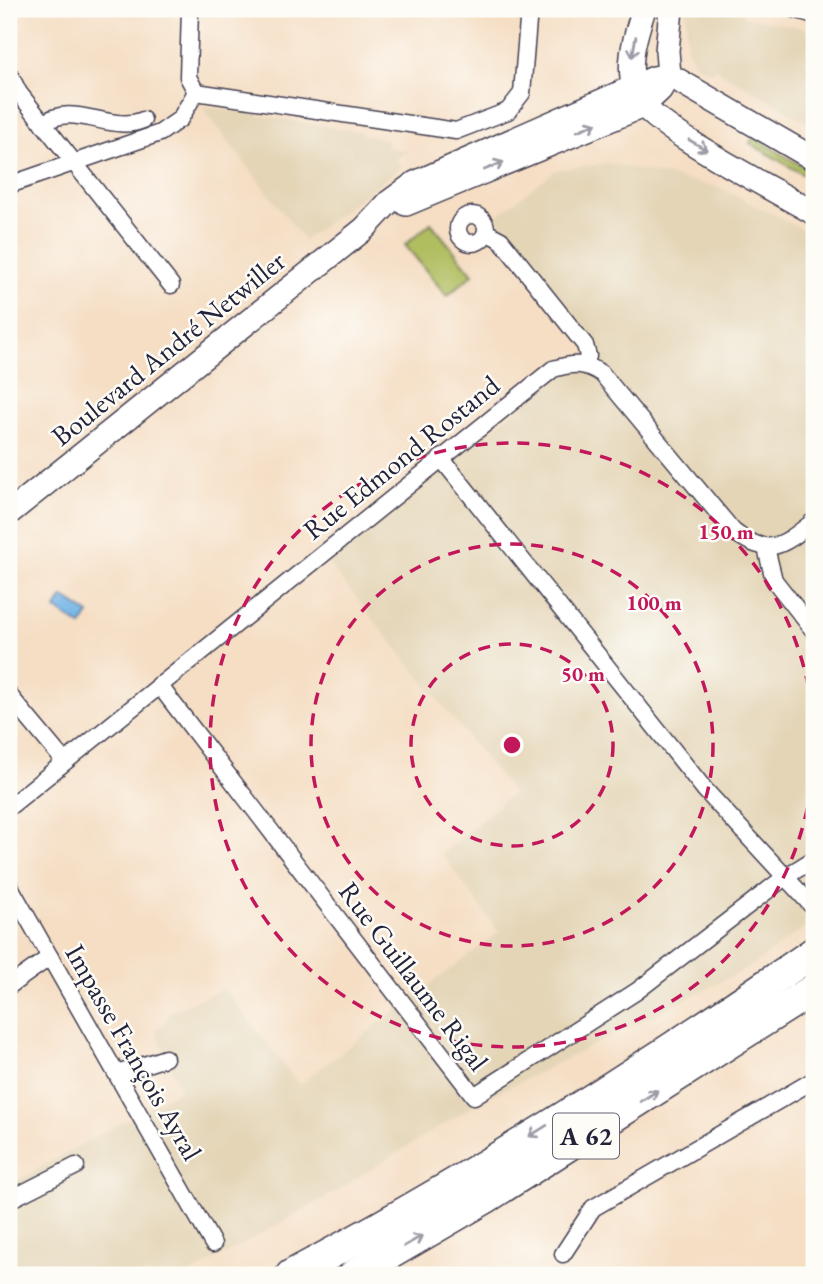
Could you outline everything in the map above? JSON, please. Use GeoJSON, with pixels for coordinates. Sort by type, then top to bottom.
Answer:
{"type":"FeatureCollection","features":[{"type":"Feature","properties":{"kind":"highway"},"geometry":{"type":"LineString","coordinates":[[617,1082],[814,934]]}},
{"type":"Feature","properties":{"kind":"highway","name":"A 62"},"geometry":{"type":"LineString","coordinates":[[291,1275],[473,1172],[617,1082],[814,952]]}},
{"type":"Feature","properties":{"kind":"highway","name":"A 62"},"geometry":{"type":"LineString","coordinates":[[354,1275],[486,1198],[813,990]]}},
{"type":"Feature","properties":{"kind":"main road"},"geometry":{"type":"LineString","coordinates":[[644,9],[632,58],[638,96],[673,131],[814,213]]}},
{"type":"Feature","properties":{"kind":"main road"},"geometry":{"type":"LineString","coordinates":[[671,9],[667,51],[669,75],[814,159]]}},
{"type":"Feature","properties":{"kind":"main road","name":"Boulevard André Netwiller"},"geometry":{"type":"LineString","coordinates":[[9,513],[364,229],[418,197],[638,96],[669,75]]}},
{"type":"Feature","properties":{"kind":"main road","name":"Boulevard André Netwiller"},"geometry":{"type":"LineString","coordinates":[[364,229],[389,202],[415,183],[488,149],[638,96]]}},
{"type":"Feature","properties":{"kind":"street"},"geometry":{"type":"LineString","coordinates":[[190,9],[188,77],[196,92]]}},
{"type":"Feature","properties":{"kind":"street"},"geometry":{"type":"LineString","coordinates":[[196,92],[456,131],[508,111],[522,93],[530,9]]}},
{"type":"Feature","properties":{"kind":"street"},"geometry":{"type":"LineString","coordinates":[[794,9],[814,15]]}},
{"type":"Feature","properties":{"kind":"street"},"geometry":{"type":"LineString","coordinates":[[11,77],[19,93],[171,285]]}},
{"type":"Feature","properties":{"kind":"street"},"geometry":{"type":"LineString","coordinates":[[9,185],[173,126],[196,92]]}},
{"type":"Feature","properties":{"kind":"street"},"geometry":{"type":"LineString","coordinates":[[43,124],[50,119],[66,115],[130,126],[143,120]]}},
{"type":"Feature","properties":{"kind":"street"},"geometry":{"type":"LineString","coordinates":[[478,123],[488,149]]}},
{"type":"Feature","properties":{"kind":"street"},"geometry":{"type":"LineString","coordinates":[[456,131],[466,159]]}},
{"type":"Feature","properties":{"kind":"street"},"geometry":{"type":"LineString","coordinates":[[486,232],[501,240],[579,337],[588,356],[585,365],[602,374],[613,386],[733,531],[750,544],[766,548],[781,545],[814,521]]}},
{"type":"Feature","properties":{"kind":"street","name":"Rue Edmond Rostand"},"geometry":{"type":"LineString","coordinates":[[9,807],[553,369],[570,364],[585,365]]}},
{"type":"Feature","properties":{"kind":"street"},"geometry":{"type":"LineString","coordinates":[[441,458],[705,790],[814,908]]}},
{"type":"Feature","properties":{"kind":"street"},"geometry":{"type":"LineString","coordinates":[[766,548],[774,580],[814,631]]}},
{"type":"Feature","properties":{"kind":"street","name":"Rue Guillaume Rigal"},"geometry":{"type":"LineString","coordinates":[[159,685],[474,1096],[637,991],[785,877]]}},
{"type":"Feature","properties":{"kind":"street"},"geometry":{"type":"LineString","coordinates":[[9,695],[64,761]]}},
{"type":"Feature","properties":{"kind":"street"},"geometry":{"type":"LineString","coordinates":[[785,877],[814,859]]}},
{"type":"Feature","properties":{"kind":"street","name":"Impasse François Ayral"},"geometry":{"type":"LineString","coordinates":[[9,885],[213,1244]]}},
{"type":"Feature","properties":{"kind":"street"},"geometry":{"type":"LineString","coordinates":[[9,986],[50,957]]}},
{"type":"Feature","properties":{"kind":"street"},"geometry":{"type":"LineString","coordinates":[[117,1074],[165,1058]]}},
{"type":"Feature","properties":{"kind":"street"},"geometry":{"type":"LineString","coordinates":[[564,1254],[593,1208],[814,1080]]}},
{"type":"Feature","properties":{"kind":"street"},"geometry":{"type":"LineString","coordinates":[[9,1200],[76,1166]]}},
{"type":"Feature","properties":{"kind":"shaded area"},"geometry":{"type":"Polygon","coordinates":[[[686,9],[743,9],[742,16],[814,30],[814,126],[714,68],[711,72],[696,65],[687,48],[686,9]]]}},
{"type":"Feature","properties":{"kind":"shaded area"},"geometry":{"type":"Polygon","coordinates":[[[201,106],[361,132],[361,135],[387,139],[386,147],[407,151],[396,159],[401,167],[304,240],[201,106]]]}},
{"type":"Feature","properties":{"kind":"shaded area"},"geometry":{"type":"Polygon","coordinates":[[[607,163],[718,187],[814,235],[814,921],[748,968],[481,1101],[336,1191],[189,1275],[9,1275],[9,1185],[180,1090],[156,1029],[165,1024],[170,1012],[224,988],[299,1085],[499,932],[442,854],[513,793],[329,564],[594,345],[495,217],[556,170],[607,163]]]}},
{"type":"Feature","properties":{"kind":"green space"},"geometry":{"type":"Polygon","coordinates":[[[753,137],[814,173],[814,181],[750,143],[753,137]]]}},
{"type":"Feature","properties":{"kind":"green space"},"geometry":{"type":"Polygon","coordinates":[[[431,223],[473,274],[447,296],[405,245],[431,223]]]}},
{"type":"Feature","properties":{"kind":"water"},"geometry":{"type":"Polygon","coordinates":[[[63,597],[89,614],[81,626],[56,609],[63,597]]]}}]}
